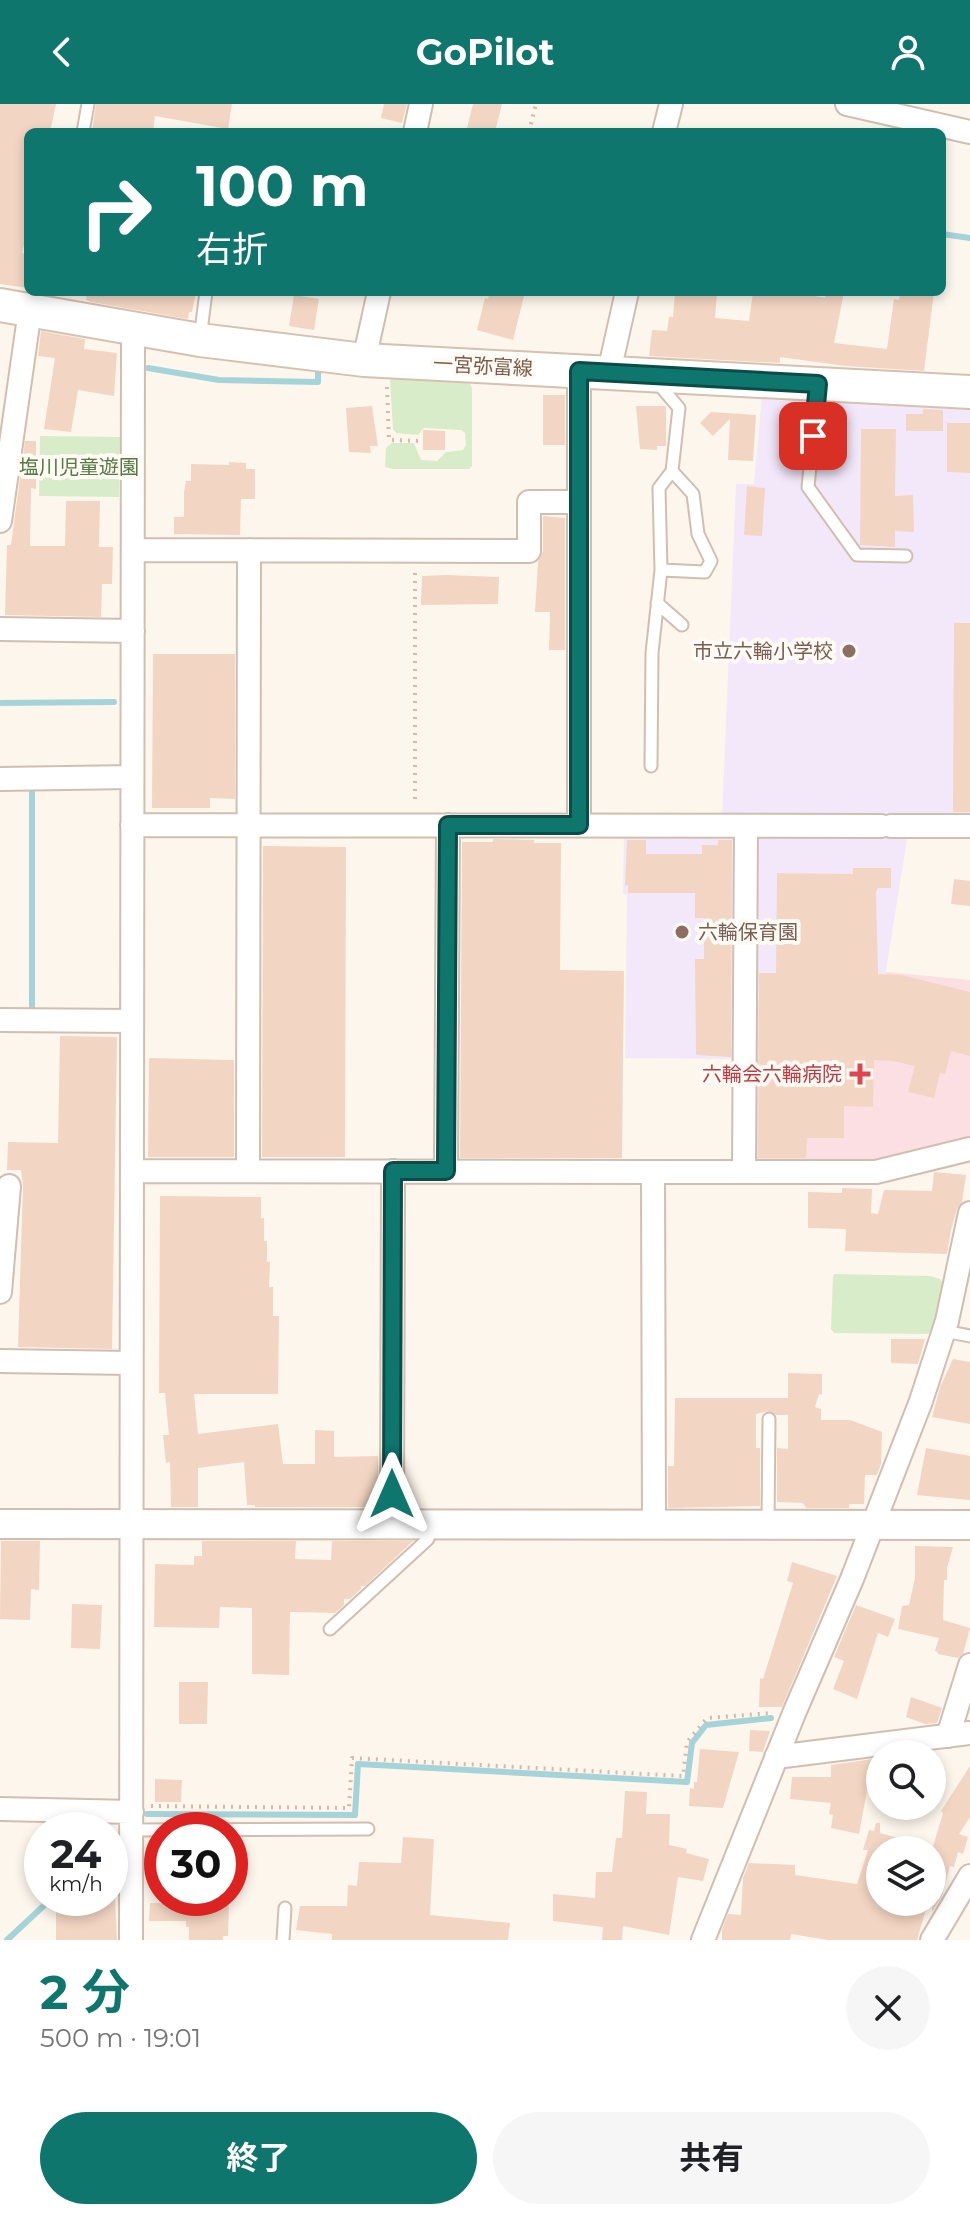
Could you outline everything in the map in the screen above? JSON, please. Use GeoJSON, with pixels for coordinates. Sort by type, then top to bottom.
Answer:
{"type":"FeatureCollection","features":[{"type":"Feature","properties":{"kind":"main road","name":"一宮弥富線"},"geometry":{"type":"LineString","coordinates":[[15,308],[200,340],[374,360],[970,392]]}},
{"type":"Feature","properties":{"kind":"street"},"geometry":{"type":"LineString","coordinates":[[416,128],[421,104]]}},
{"type":"Feature","properties":{"kind":"street"},"geometry":{"type":"LineString","coordinates":[[665,128],[671,104]]}},
{"type":"Feature","properties":{"kind":"street"},"geometry":{"type":"LineString","coordinates":[[847,104],[970,132]]}},
{"type":"Feature","properties":{"kind":"street"},"geometry":{"type":"LineString","coordinates":[[374,360],[379,296]]}},
{"type":"Feature","properties":{"kind":"street"},"geometry":{"type":"LineString","coordinates":[[579,825],[579,502],[594,372],[625,296]]}},
{"type":"Feature","properties":{"kind":"street"},"geometry":{"type":"LineString","coordinates":[[0,521],[15,308]]}},
{"type":"Feature","properties":{"kind":"street"},"geometry":{"type":"LineString","coordinates":[[131,1940],[133,329]]}},
{"type":"Feature","properties":{"kind":"street"},"geometry":{"type":"LineString","coordinates":[[133,550],[529,551],[529,502],[579,502]]}},
{"type":"Feature","properties":{"kind":"street"},"geometry":{"type":"LineString","coordinates":[[248,1171],[249,550]]}},
{"type":"Feature","properties":{"kind":"street"},"geometry":{"type":"LineString","coordinates":[[0,629],[133,631]]}},
{"type":"Feature","properties":{"kind":"street"},"geometry":{"type":"LineString","coordinates":[[0,779],[132,777]]}},
{"type":"Feature","properties":{"kind":"street"},"geometry":{"type":"LineString","coordinates":[[132,825],[970,826]]}},
{"type":"Feature","properties":{"kind":"street"},"geometry":{"type":"LineString","coordinates":[[446,1171],[448,825]]}},
{"type":"Feature","properties":{"kind":"street"},"geometry":{"type":"LineString","coordinates":[[744,1172],[746,826]]}},
{"type":"Feature","properties":{"kind":"street"},"geometry":{"type":"LineString","coordinates":[[0,1020],[132,1021]]}},
{"type":"Feature","properties":{"kind":"street"},"geometry":{"type":"LineString","coordinates":[[132,1171],[876,1172],[970,1149]]}},
{"type":"Feature","properties":{"kind":"street"},"geometry":{"type":"LineString","coordinates":[[392,1524],[393,1171]]}},
{"type":"Feature","properties":{"kind":"street"},"geometry":{"type":"LineString","coordinates":[[653,1172],[654,1524]]}},
{"type":"Feature","properties":{"kind":"street"},"geometry":{"type":"LineString","coordinates":[[0,1292],[9,1186]]}},
{"type":"Feature","properties":{"kind":"street"},"geometry":{"type":"LineString","coordinates":[[703,1940],[852,1579],[921,1401],[944,1331],[970,1213]]}},
{"type":"Feature","properties":{"kind":"street"},"geometry":{"type":"LineString","coordinates":[[0,1361],[131,1363]]}},
{"type":"Feature","properties":{"kind":"street"},"geometry":{"type":"LineString","coordinates":[[0,1524],[970,1525]]}},
{"type":"Feature","properties":{"kind":"street"},"geometry":{"type":"LineString","coordinates":[[776,1757],[959,1734],[970,1665]]}},
{"type":"Feature","properties":{"kind":"street"},"geometry":{"type":"LineString","coordinates":[[0,1809],[132,1816]]}},
{"type":"Feature","properties":{"kind":"street"},"geometry":{"type":"LineString","coordinates":[[940,1937],[970,1876]]}},
{"type":"Feature","properties":{"kind":"lane"},"geometry":{"type":"LineString","coordinates":[[84,128],[88,104]]}},
{"type":"Feature","properties":{"kind":"lane"},"geometry":{"type":"LineString","coordinates":[[200,340],[206,296]]}},
{"type":"Feature","properties":{"kind":"lane"},"geometry":{"type":"LineString","coordinates":[[651,375],[679,408],[672,471],[659,488],[661,570],[652,653],[651,766]]}},
{"type":"Feature","properties":{"kind":"lane"},"geometry":{"type":"LineString","coordinates":[[818,384],[808,487],[857,555],[906,556]]}},
{"type":"Feature","properties":{"kind":"lane"},"geometry":{"type":"LineString","coordinates":[[661,570],[705,572],[711,561],[698,534],[693,494],[672,471]]}},
{"type":"Feature","properties":{"kind":"lane"},"geometry":{"type":"LineString","coordinates":[[657,603],[682,625]]}},
{"type":"Feature","properties":{"kind":"lane"},"geometry":{"type":"LineString","coordinates":[[944,1331],[970,1336]]}},
{"type":"Feature","properties":{"kind":"lane"},"geometry":{"type":"LineString","coordinates":[[768,1524],[769,1419]]}},
{"type":"Feature","properties":{"kind":"lane"},"geometry":{"type":"LineString","coordinates":[[330,1629],[428,1539],[428,1524]]}},
{"type":"Feature","properties":{"kind":"lane"},"geometry":{"type":"LineString","coordinates":[[132,1816],[368,1829]]}},
{"type":"Feature","properties":{"kind":"lane"},"geometry":{"type":"LineString","coordinates":[[283,1940],[285,1908]]}},
{"type":"Feature","properties":{"kind":"path"},"geometry":{"type":"LineString","coordinates":[[530,128],[536,104]]}},
{"type":"Feature","properties":{"kind":"path"},"geometry":{"type":"LineString","coordinates":[[374,360],[389,440],[420,441]]}},
{"type":"Feature","properties":{"kind":"path"},"geometry":{"type":"LineString","coordinates":[[415,550],[415,825]]}},
{"type":"Feature","properties":{"kind":"path"},"geometry":{"type":"LineString","coordinates":[[132,1816],[349,1808],[352,1758],[683,1776],[687,1742],[707,1718],[795,1711]]}},
{"type":"Feature","properties":{"kind":"shaded area","name":"市立六輪小学校"},"geometry":{"type":"Polygon","coordinates":[[[762,396],[970,406],[970,818],[722,818],[736,484],[754,484],[762,396]]]}},
{"type":"Feature","properties":{"kind":"shaded area","name":"六輪保育園"},"geometry":{"type":"Polygon","coordinates":[[[624,833],[732,834],[736,838],[738,1059],[625,1058],[627,895],[623,894],[624,833]]]}},
{"type":"Feature","properties":{"kind":"shaded area"},"geometry":{"type":"Polygon","coordinates":[[[757,833],[908,833],[881,1002],[824,1008],[752,1005],[753,837],[757,833]]]}},
{"type":"Feature","properties":{"kind":"shaded area","name":"六輪会六輪病院"},"geometry":{"type":"Polygon","coordinates":[[[886,972],[970,980],[970,1140],[876,1168],[752,1167],[752,1005],[823,1008],[881,1002],[886,972]]]}},
{"type":"Feature","properties":{"kind":"green space"},"geometry":{"type":"Polygon","coordinates":[[[395,374],[421,380],[469,382],[472,388],[472,466],[469,469],[385,467],[386,448],[392,443],[414,443],[421,460],[437,461],[446,452],[463,450],[466,445],[465,433],[461,430],[424,428],[418,435],[396,433],[393,429],[390,380],[395,374]]]}},
{"type":"Feature","properties":{"kind":"green space","name":"塩川児童遊園"},"geometry":{"type":"Polygon","coordinates":[[[40,436],[120,437],[119,497],[39,496],[40,436]]]}},
{"type":"Feature","properties":{"kind":"green space"},"geometry":{"type":"Polygon","coordinates":[[[835,1274],[930,1276],[940,1279],[943,1284],[932,1331],[928,1334],[834,1333],[831,1329],[835,1274]]]}},
{"type":"Feature","properties":{"kind":"building"},"geometry":{"type":"Polygon","coordinates":[[[0,104],[56,104],[51,128],[24,128],[24,287],[0,284],[0,104]]]}},
{"type":"Feature","properties":{"kind":"building"},"geometry":{"type":"Polygon","coordinates":[[[96,104],[232,104],[228,128],[155,116],[154,128],[93,128],[96,104]]]}},
{"type":"Feature","properties":{"kind":"building"},"geometry":{"type":"Polygon","coordinates":[[[384,104],[407,104],[402,123],[381,118],[384,104]]]}},
{"type":"Feature","properties":{"kind":"building"},"geometry":{"type":"Polygon","coordinates":[[[473,104],[502,104],[496,128],[467,128],[473,104]]]}},
{"type":"Feature","properties":{"kind":"building"},"geometry":{"type":"Polygon","coordinates":[[[86,296],[195,296],[188,319],[86,300],[86,296]]]}},
{"type":"Feature","properties":{"kind":"building"},"geometry":{"type":"Polygon","coordinates":[[[294,296],[319,299],[314,330],[289,326],[294,296]]]}},
{"type":"Feature","properties":{"kind":"building"},"geometry":{"type":"Polygon","coordinates":[[[489,296],[524,296],[513,340],[477,330],[485,298],[489,296]]]}},
{"type":"Feature","properties":{"kind":"building"},"geometry":{"type":"Polygon","coordinates":[[[675,296],[717,296],[715,318],[749,321],[752,296],[843,296],[834,343],[887,349],[894,299],[899,300],[900,296],[933,296],[924,371],[846,366],[780,357],[780,363],[649,356],[652,330],[667,331],[669,317],[673,317],[675,296]]]}},
{"type":"Feature","properties":{"kind":"building"},"geometry":{"type":"Polygon","coordinates":[[[41,331],[85,339],[84,349],[117,353],[114,396],[78,390],[71,432],[44,429],[55,358],[38,356],[41,331]]]}},
{"type":"Feature","properties":{"kind":"building"},"geometry":{"type":"Polygon","coordinates":[[[543,395],[565,395],[565,445],[543,445],[543,395]]]}},
{"type":"Feature","properties":{"kind":"building"},"geometry":{"type":"Polygon","coordinates":[[[372,406],[378,446],[370,446],[371,453],[349,452],[346,408],[372,406]]]}},
{"type":"Feature","properties":{"kind":"building"},"geometry":{"type":"Polygon","coordinates":[[[636,406],[666,406],[666,446],[657,446],[657,450],[640,449],[636,406]]]}},
{"type":"Feature","properties":{"kind":"building"},"geometry":{"type":"Polygon","coordinates":[[[923,409],[943,410],[943,431],[906,431],[906,414],[923,414],[923,409]]]}},
{"type":"Feature","properties":{"kind":"building"},"geometry":{"type":"Polygon","coordinates":[[[711,412],[756,415],[753,461],[728,460],[730,419],[713,436],[700,423],[711,412]]]}},
{"type":"Feature","properties":{"kind":"building"},"geometry":{"type":"Polygon","coordinates":[[[947,423],[970,423],[970,473],[947,472],[947,423]]]}},
{"type":"Feature","properties":{"kind":"building"},"geometry":{"type":"Polygon","coordinates":[[[861,429],[896,429],[895,496],[913,495],[914,532],[895,531],[895,547],[860,545],[861,429]]]}},
{"type":"Feature","properties":{"kind":"building"},"geometry":{"type":"Polygon","coordinates":[[[423,430],[445,431],[445,450],[423,450],[423,430]]]}},
{"type":"Feature","properties":{"kind":"building"},"geometry":{"type":"Polygon","coordinates":[[[25,441],[36,441],[36,489],[31,488],[30,546],[65,546],[66,501],[100,501],[99,547],[113,547],[112,584],[102,584],[101,617],[5,615],[7,545],[11,545],[25,441]]]}},
{"type":"Feature","properties":{"kind":"building"},"geometry":{"type":"Polygon","coordinates":[[[229,462],[246,463],[246,469],[255,469],[255,499],[241,499],[240,535],[174,534],[174,517],[184,517],[184,492],[186,481],[191,481],[191,464],[229,465],[229,462]]]}},
{"type":"Feature","properties":{"kind":"building"},"geometry":{"type":"Polygon","coordinates":[[[747,486],[765,488],[762,536],[744,535],[747,486]]]}},
{"type":"Feature","properties":{"kind":"building"},"geometry":{"type":"Polygon","coordinates":[[[543,516],[565,518],[565,650],[549,650],[550,612],[535,612],[538,562],[543,551],[543,516]]]}},
{"type":"Feature","properties":{"kind":"building"},"geometry":{"type":"Polygon","coordinates":[[[422,576],[499,577],[498,604],[421,605],[422,576]]]}},
{"type":"Feature","properties":{"kind":"building"},"geometry":{"type":"Polygon","coordinates":[[[954,623],[970,623],[970,812],[953,812],[954,623]]]}},
{"type":"Feature","properties":{"kind":"building"},"geometry":{"type":"Polygon","coordinates":[[[153,654],[235,654],[235,799],[210,798],[210,808],[152,808],[153,654]]]}},
{"type":"Feature","properties":{"kind":"building"},"geometry":{"type":"Polygon","coordinates":[[[493,839],[561,843],[560,970],[624,971],[622,1158],[460,1158],[462,842],[493,842],[493,839]]]}},
{"type":"Feature","properties":{"kind":"building"},"geometry":{"type":"Polygon","coordinates":[[[627,840],[646,840],[646,854],[702,854],[702,845],[718,845],[718,840],[732,840],[731,1057],[696,1055],[695,959],[704,959],[704,918],[695,918],[695,893],[628,893],[628,885],[625,886],[627,840]]]}},
{"type":"Feature","properties":{"kind":"building"},"geometry":{"type":"Polygon","coordinates":[[[263,846],[346,847],[345,1157],[262,1157],[263,846]]]}},
{"type":"Feature","properties":{"kind":"building","name":"六輪会六輪病院"},"geometry":{"type":"Polygon","coordinates":[[[853,868],[891,868],[891,888],[878,888],[876,892],[878,974],[901,975],[970,992],[970,1056],[951,1051],[945,1074],[940,1073],[934,1098],[908,1092],[915,1066],[874,1060],[873,1107],[844,1106],[844,1138],[807,1138],[806,1158],[758,1158],[759,973],[776,973],[777,873],[853,874],[853,868]]]}},
{"type":"Feature","properties":{"kind":"building"},"geometry":{"type":"Polygon","coordinates":[[[954,879],[970,881],[970,906],[951,904],[954,879]]]}},
{"type":"Feature","properties":{"kind":"building"},"geometry":{"type":"Polygon","coordinates":[[[60,1036],[117,1037],[112,1349],[18,1347],[23,1186],[21,1170],[7,1170],[8,1142],[58,1143],[60,1036]]]}},
{"type":"Feature","properties":{"kind":"building"},"geometry":{"type":"Polygon","coordinates":[[[149,1058],[234,1060],[234,1157],[148,1157],[149,1058]]]}},
{"type":"Feature","properties":{"kind":"building"},"geometry":{"type":"Polygon","coordinates":[[[934,1172],[966,1175],[962,1202],[957,1209],[947,1254],[845,1251],[846,1229],[808,1228],[808,1192],[842,1193],[842,1188],[872,1189],[871,1213],[878,1214],[884,1190],[932,1191],[934,1172]]]}},
{"type":"Feature","properties":{"kind":"building"},"geometry":{"type":"Polygon","coordinates":[[[160,1196],[261,1197],[264,1241],[267,1241],[267,1262],[270,1262],[269,1287],[273,1287],[273,1316],[279,1316],[278,1394],[194,1394],[198,1434],[278,1424],[283,1464],[315,1464],[315,1430],[334,1431],[334,1457],[378,1456],[378,1507],[247,1505],[244,1462],[198,1468],[198,1507],[171,1507],[170,1462],[166,1463],[163,1435],[169,1435],[165,1393],[159,1393],[160,1196]]]}},
{"type":"Feature","properties":{"kind":"building"},"geometry":{"type":"Polygon","coordinates":[[[891,1339],[925,1339],[918,1364],[891,1363],[891,1339]]]}},
{"type":"Feature","properties":{"kind":"building"},"geometry":{"type":"Polygon","coordinates":[[[953,1359],[970,1362],[970,1424],[932,1417],[940,1387],[953,1359]]]}},
{"type":"Feature","properties":{"kind":"building"},"geometry":{"type":"Polygon","coordinates":[[[788,1373],[822,1374],[822,1395],[819,1394],[815,1407],[821,1409],[821,1420],[850,1420],[882,1432],[881,1464],[877,1475],[865,1475],[864,1504],[849,1504],[849,1508],[806,1508],[803,1503],[777,1502],[777,1448],[788,1449],[788,1415],[768,1411],[756,1414],[756,1448],[760,1448],[760,1506],[668,1508],[668,1466],[674,1466],[675,1398],[788,1398],[788,1373]]]}},
{"type":"Feature","properties":{"kind":"building"},"geometry":{"type":"Polygon","coordinates":[[[926,1448],[970,1456],[970,1500],[917,1495],[926,1448]]]}},
{"type":"Feature","properties":{"kind":"building"},"geometry":{"type":"Polygon","coordinates":[[[1,1541],[40,1541],[39,1590],[31,1589],[30,1620],[0,1619],[1,1541]]]}},
{"type":"Feature","properties":{"kind":"building"},"geometry":{"type":"Polygon","coordinates":[[[202,1541],[296,1541],[295,1559],[331,1560],[332,1541],[413,1541],[350,1599],[344,1599],[344,1605],[335,1613],[290,1612],[289,1675],[252,1674],[252,1608],[220,1607],[219,1628],[154,1627],[155,1564],[194,1565],[194,1556],[202,1556],[202,1541]]]}},
{"type":"Feature","properties":{"kind":"building"},"geometry":{"type":"Polygon","coordinates":[[[915,1546],[953,1547],[947,1580],[944,1580],[943,1620],[970,1628],[963,1654],[958,1658],[935,1651],[939,1638],[898,1629],[902,1606],[909,1605],[915,1578],[915,1546]]]}},
{"type":"Feature","properties":{"kind":"building"},"geometry":{"type":"Polygon","coordinates":[[[792,1562],[837,1576],[782,1707],[759,1707],[760,1678],[763,1679],[793,1583],[787,1581],[792,1562]]]}},
{"type":"Feature","properties":{"kind":"building"},"geometry":{"type":"Polygon","coordinates":[[[72,1604],[102,1605],[100,1649],[71,1648],[72,1604]]]}},
{"type":"Feature","properties":{"kind":"building"},"geometry":{"type":"Polygon","coordinates":[[[856,1605],[895,1619],[888,1637],[878,1633],[857,1699],[833,1689],[844,1661],[834,1657],[856,1605]]]}},
{"type":"Feature","properties":{"kind":"building"},"geometry":{"type":"Polygon","coordinates":[[[179,1682],[208,1682],[207,1724],[179,1724],[179,1682]]]}},
{"type":"Feature","properties":{"kind":"building"},"geometry":{"type":"Polygon","coordinates":[[[911,1697],[942,1708],[937,1723],[925,1724],[906,1717],[911,1697]]]}},
{"type":"Feature","properties":{"kind":"building"},"geometry":{"type":"Polygon","coordinates":[[[750,1730],[770,1731],[763,1752],[749,1751],[750,1730]]]}},
{"type":"Feature","properties":{"kind":"building"},"geometry":{"type":"Polygon","coordinates":[[[700,1749],[739,1752],[723,1808],[689,1806],[690,1788],[694,1789],[694,1782],[697,1782],[700,1749]]]}},
{"type":"Feature","properties":{"kind":"building"},"geometry":{"type":"Polygon","coordinates":[[[866,1760],[866,1796],[859,1834],[831,1828],[831,1803],[790,1799],[792,1777],[831,1777],[831,1765],[866,1760]]]}},
{"type":"Feature","properties":{"kind":"building"},"geometry":{"type":"Polygon","coordinates":[[[970,1766],[970,1817],[959,1834],[968,1837],[963,1854],[958,1852],[954,1867],[950,1866],[946,1881],[946,1836],[936,1836],[941,1820],[946,1820],[946,1803],[970,1766]]]}},
{"type":"Feature","properties":{"kind":"building"},"geometry":{"type":"Polygon","coordinates":[[[155,1779],[182,1780],[181,1802],[155,1802],[155,1779]]]}},
{"type":"Feature","properties":{"kind":"building"},"geometry":{"type":"Polygon","coordinates":[[[625,1791],[647,1792],[646,1814],[670,1814],[669,1845],[709,1859],[703,1881],[678,1877],[669,1935],[623,1926],[622,1940],[602,1940],[603,1927],[553,1921],[553,1894],[595,1898],[596,1872],[612,1872],[616,1838],[622,1838],[625,1791]]]}},
{"type":"Feature","properties":{"kind":"building"},"geometry":{"type":"Polygon","coordinates":[[[876,1823],[880,1823],[880,1833],[890,1836],[867,1836],[869,1830],[874,1831],[876,1823]]]}},
{"type":"Feature","properties":{"kind":"building"},"geometry":{"type":"Polygon","coordinates":[[[403,1837],[434,1839],[430,1915],[510,1923],[508,1940],[332,1940],[332,1934],[296,1930],[300,1906],[347,1906],[348,1885],[357,1886],[359,1862],[401,1863],[403,1837]]]}},
{"type":"Feature","properties":{"kind":"building"},"geometry":{"type":"Polygon","coordinates":[[[866,1856],[866,1916],[924,1916],[917,1940],[828,1940],[791,1934],[790,1940],[722,1940],[728,1914],[741,1915],[743,1878],[749,1863],[795,1865],[795,1875],[857,1884],[866,1856]]]}},
{"type":"Feature","properties":{"kind":"building"},"geometry":{"type":"Polygon","coordinates":[[[56,1916],[116,1916],[117,1940],[56,1940],[56,1916]]]}},
{"type":"Feature","properties":{"kind":"building"},"geometry":{"type":"Polygon","coordinates":[[[149,1916],[229,1916],[228,1936],[223,1936],[223,1940],[189,1940],[186,1921],[149,1921],[149,1916]]]}},
{"type":"Feature","properties":{"kind":"waterway"},"geometry":{"type":"LineString","coordinates":[[946,235],[970,238]]}},
{"type":"Feature","properties":{"kind":"waterway"},"geometry":{"type":"LineString","coordinates":[[148,368],[219,380],[318,382],[318,368]]}},
{"type":"Feature","properties":{"kind":"waterway"},"geometry":{"type":"LineString","coordinates":[[0,703],[114,702]]}},
{"type":"Feature","properties":{"kind":"waterway"},"geometry":{"type":"LineString","coordinates":[[32,786],[32,1012]]}},
{"type":"Feature","properties":{"kind":"waterway"},"geometry":{"type":"LineString","coordinates":[[248,1814],[355,1815],[358,1764],[687,1782],[692,1743],[706,1725],[771,1718]]}},
{"type":"Feature","properties":{"kind":"waterway"},"geometry":{"type":"LineString","coordinates":[[7,1940],[33,1916]]}},
{"type":"Feature","properties":{"kind":"place","name":"市立六輪小学校"},"geometry":{"type":"Point","coordinates":[849,651]}},
{"type":"Feature","properties":{"kind":"place","name":"六輪保育園"},"geometry":{"type":"Point","coordinates":[682,932]}},
{"type":"Feature","properties":{"kind":"place","name":"六輪会六輪病院"},"geometry":{"type":"Point","coordinates":[860,1074]}},
{"type":"Feature","properties":{"kind":"route"},"geometry":{"type":"LineString","coordinates":[[392,1494],[393,1171],[446,1171],[448,825],[579,825],[579,371],[818,384],[813,436]]}}]}
